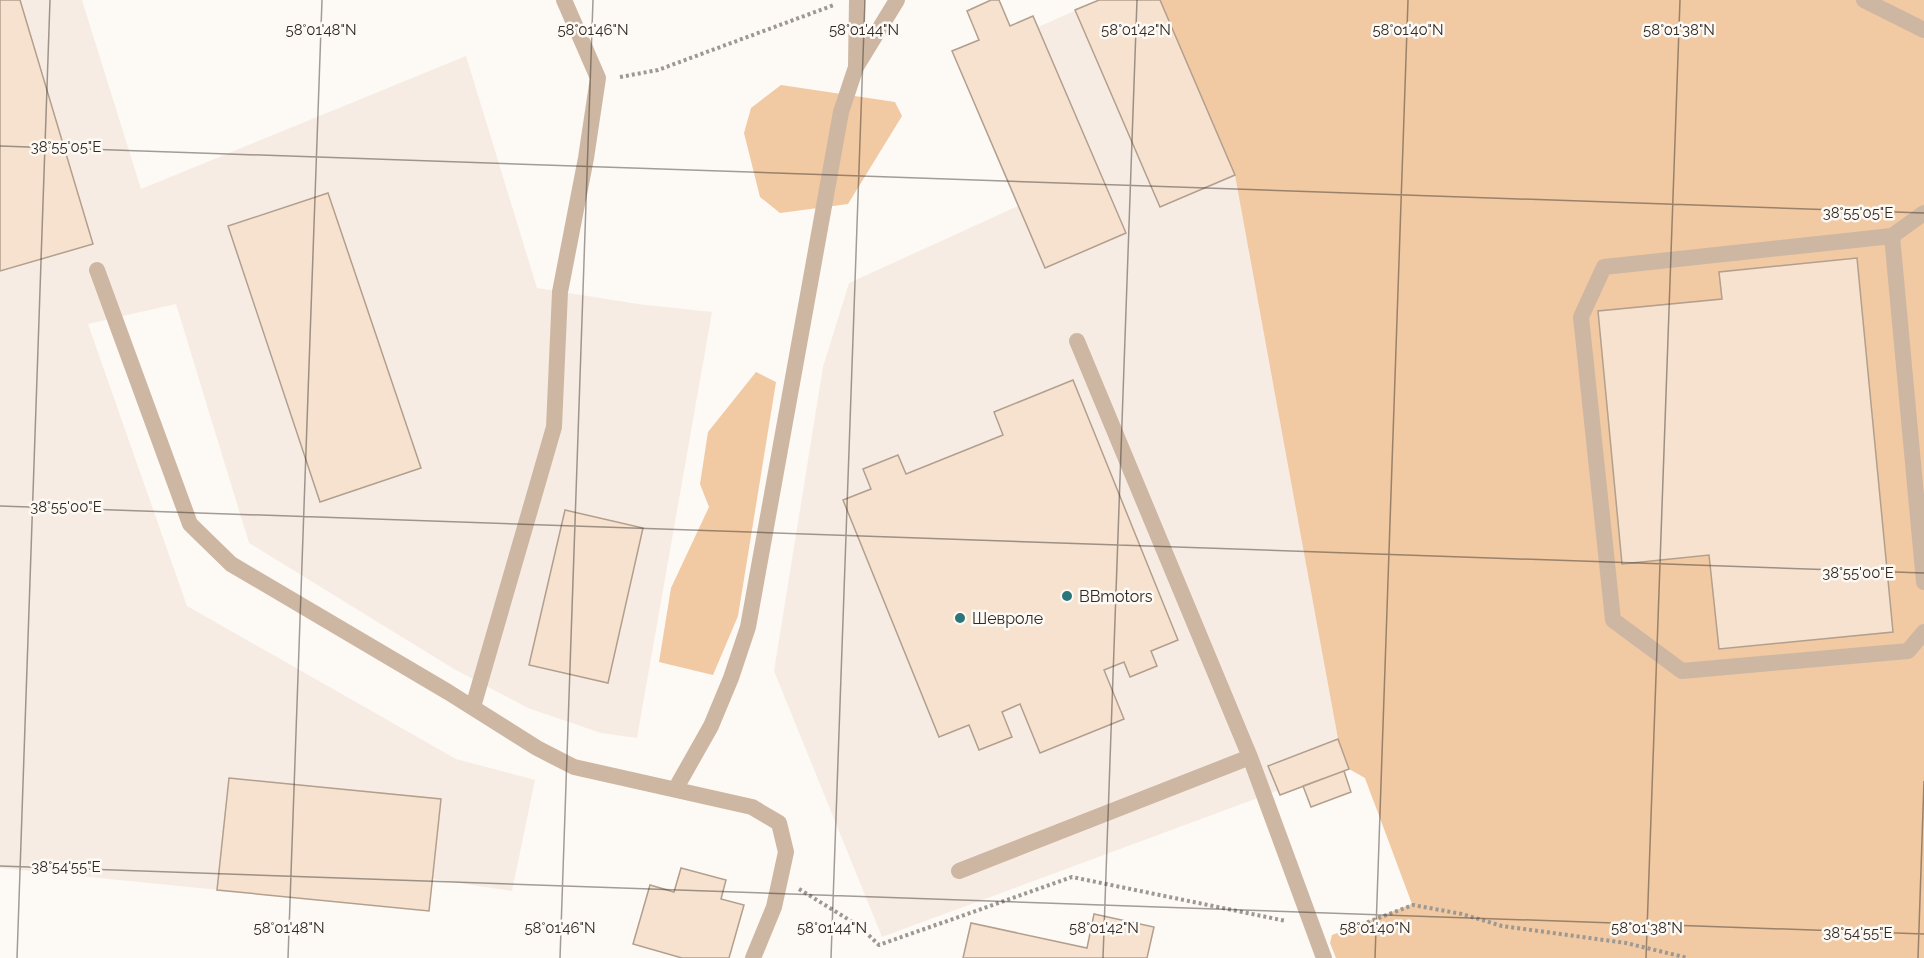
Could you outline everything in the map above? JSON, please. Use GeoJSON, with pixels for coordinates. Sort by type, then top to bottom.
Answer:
{"type":"FeatureCollection","features":[{"type":"Feature","properties":{"kind":"lane"},"geometry":{"type":"LineString","coordinates":[[473,707],[554,427],[560,292],[586,158],[598,78],[564,0]]}},
{"type":"Feature","properties":{"kind":"lane"},"geometry":{"type":"LineString","coordinates":[[856,67],[857,0]]}},
{"type":"Feature","properties":{"kind":"lane"},"geometry":{"type":"LineString","coordinates":[[676,788],[711,726],[731,678],[748,627],[841,112],[856,67],[897,0]]}},
{"type":"Feature","properties":{"kind":"lane"},"geometry":{"type":"LineString","coordinates":[[1864,0],[1924,30]]}},
{"type":"Feature","properties":{"kind":"lane"},"geometry":{"type":"LineString","coordinates":[[1924,213],[1892,236],[1604,267],[1581,316],[1613,620],[1682,671],[1908,651],[1924,632]]}},
{"type":"Feature","properties":{"kind":"lane"},"geometry":{"type":"LineString","coordinates":[[1892,236],[1924,582]]}},
{"type":"Feature","properties":{"kind":"lane"},"geometry":{"type":"LineString","coordinates":[[97,270],[190,524],[231,564],[473,707],[537,748],[574,767],[676,788],[752,807],[779,823],[786,852],[774,907],[753,958]]}},
{"type":"Feature","properties":{"kind":"lane"},"geometry":{"type":"LineString","coordinates":[[1077,341],[1250,757],[1324,958]]}},
{"type":"Feature","properties":{"kind":"lane"},"geometry":{"type":"LineString","coordinates":[[959,871],[1250,757]]}},
{"type":"Feature","properties":{"kind":"path"},"geometry":{"type":"LineString","coordinates":[[598,78],[624,77],[658,70],[837,4]]}},
{"type":"Feature","properties":{"kind":"path"},"geometry":{"type":"LineString","coordinates":[[781,873],[797,888],[860,926],[879,945],[1072,877],[1297,923],[1332,935],[1413,904],[1462,914],[1502,926],[1626,943],[1688,958]]}},
{"type":"Feature","properties":{"kind":"shaded area"},"geometry":{"type":"Polygon","coordinates":[[[0,0],[82,0],[141,189],[466,56],[537,288],[638,304],[712,312],[637,738],[601,733],[528,708],[454,669],[249,543],[176,304],[88,324],[187,606],[456,759],[535,780],[512,891],[433,879],[429,911],[0,868],[0,0]]]}},
{"type":"Feature","properties":{"kind":"shaded area"},"geometry":{"type":"Polygon","coordinates":[[[991,0],[1010,26],[1033,16],[1038,27],[1099,0],[1160,0],[1235,175],[1374,803],[1326,672],[1338,739],[1349,769],[1280,795],[1277,791],[882,937],[774,671],[823,367],[849,283],[1018,206],[952,51],[979,39],[967,11],[991,0]]]}},
{"type":"Feature","properties":{"kind":"shaded area"},"geometry":{"type":"Polygon","coordinates":[[[1160,0],[1924,0],[1924,958],[1336,958],[1330,943],[1332,935],[1412,904],[1365,778],[1349,769],[1338,739],[1235,175],[1160,0]]]}},
{"type":"Feature","properties":{"kind":"shaded area"},"geometry":{"type":"Polygon","coordinates":[[[781,85],[895,102],[902,116],[848,204],[780,213],[760,197],[744,133],[751,108],[781,85]]]}},
{"type":"Feature","properties":{"kind":"shaded area"},"geometry":{"type":"Polygon","coordinates":[[[756,372],[776,382],[738,616],[713,675],[659,662],[671,588],[709,507],[700,484],[708,432],[756,372]]]}},
{"type":"Feature","properties":{"kind":"building"},"geometry":{"type":"Polygon","coordinates":[[[0,0],[20,0],[93,244],[0,271],[0,0]]]}},
{"type":"Feature","properties":{"kind":"building"},"geometry":{"type":"Polygon","coordinates":[[[991,0],[999,0],[1010,26],[1033,16],[1126,233],[1045,268],[952,51],[979,40],[967,11],[991,0]]]}},
{"type":"Feature","properties":{"kind":"building"},"geometry":{"type":"Polygon","coordinates":[[[1099,0],[1160,0],[1235,175],[1160,207],[1075,10],[1099,0]]]}},
{"type":"Feature","properties":{"kind":"building"},"geometry":{"type":"Polygon","coordinates":[[[328,193],[421,468],[320,502],[228,226],[328,193]]]}},
{"type":"Feature","properties":{"kind":"building"},"geometry":{"type":"Polygon","coordinates":[[[1857,258],[1893,632],[1719,649],[1709,555],[1622,564],[1598,311],[1722,299],[1719,272],[1857,258]]]}},
{"type":"Feature","properties":{"kind":"building"},"geometry":{"type":"Polygon","coordinates":[[[1073,380],[1178,640],[1151,651],[1157,666],[1130,677],[1124,662],[1104,670],[1124,719],[1040,753],[1020,704],[1002,712],[1012,737],[979,750],[969,725],[939,737],[843,500],[871,489],[863,469],[898,455],[906,474],[1003,435],[994,412],[1073,380]]]}},
{"type":"Feature","properties":{"kind":"building"},"geometry":{"type":"Polygon","coordinates":[[[565,510],[643,528],[608,683],[529,665],[565,510]]]}},
{"type":"Feature","properties":{"kind":"building"},"geometry":{"type":"Polygon","coordinates":[[[1338,739],[1349,769],[1280,795],[1268,766],[1338,739]]]}},
{"type":"Feature","properties":{"kind":"building"},"geometry":{"type":"Polygon","coordinates":[[[1344,771],[1351,792],[1311,807],[1303,786],[1344,771]]]}},
{"type":"Feature","properties":{"kind":"building"},"geometry":{"type":"Polygon","coordinates":[[[229,778],[441,799],[429,911],[217,890],[229,778]]]}},
{"type":"Feature","properties":{"kind":"building"},"geometry":{"type":"Polygon","coordinates":[[[681,868],[726,880],[721,899],[744,905],[729,958],[682,958],[633,944],[650,885],[674,892],[681,868]]]}},
{"type":"Feature","properties":{"kind":"building"},"geometry":{"type":"Polygon","coordinates":[[[1094,914],[1154,927],[1147,958],[963,958],[971,923],[1087,948],[1094,914]]]}},
{"type":"Feature","properties":{"kind":"place","name":"BBmotors"},"geometry":{"type":"Point","coordinates":[1067,596]}},
{"type":"Feature","properties":{"kind":"place","name":"Шевроле"},"geometry":{"type":"Point","coordinates":[960,618]}}]}
